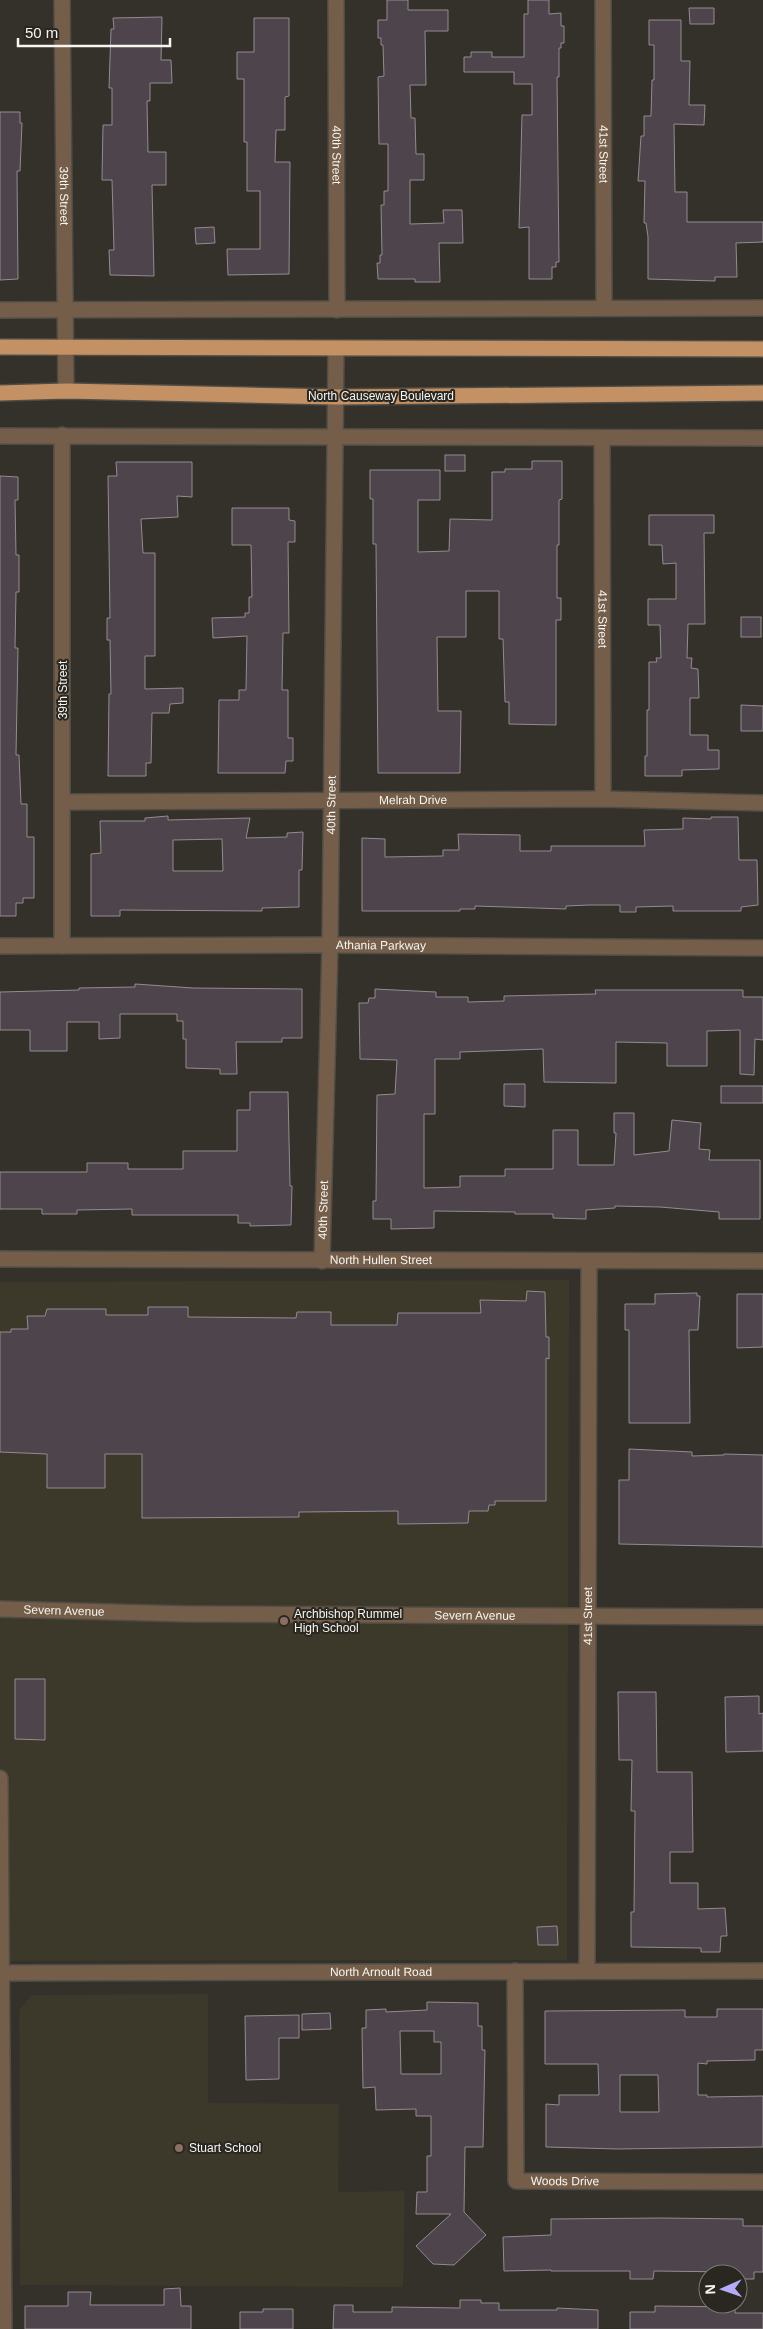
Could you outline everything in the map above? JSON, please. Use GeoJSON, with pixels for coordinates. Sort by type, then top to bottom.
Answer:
{"type":"FeatureCollection","features":[{"type":"Feature","properties":{"kind":"highway"},"geometry":{"type":"LineString","coordinates":[[0,347],[763,349]]}},
{"type":"Feature","properties":{"kind":"highway","name":"North Causeway Boulevard"},"geometry":{"type":"LineString","coordinates":[[0,393],[66,391],[336,397],[763,394]]}},
{"type":"Feature","properties":{"kind":"street","name":"39th Street"},"geometry":{"type":"LineString","coordinates":[[62,0],[66,391]]}},
{"type":"Feature","properties":{"kind":"street","name":"40th Street"},"geometry":{"type":"LineString","coordinates":[[336,0],[336,310]]}},
{"type":"Feature","properties":{"kind":"street","name":"41st Street"},"geometry":{"type":"LineString","coordinates":[[603,0],[604,308]]}},
{"type":"Feature","properties":{"kind":"street"},"geometry":{"type":"LineString","coordinates":[[0,310],[763,308]]}},
{"type":"Feature","properties":{"kind":"street","name":"40th Street"},"geometry":{"type":"LineString","coordinates":[[322,1261],[330,946],[336,348]]}},
{"type":"Feature","properties":{"kind":"street","name":"39th Street"},"geometry":{"type":"LineString","coordinates":[[62,435],[62,946]]}},
{"type":"Feature","properties":{"kind":"street"},"geometry":{"type":"LineString","coordinates":[[0,436],[763,438]]}},
{"type":"Feature","properties":{"kind":"street","name":"41st Street"},"geometry":{"type":"LineString","coordinates":[[602,439],[603,799]]}},
{"type":"Feature","properties":{"kind":"street","name":"Melrah Drive"},"geometry":{"type":"LineString","coordinates":[[63,802],[603,799],[763,803]]}},
{"type":"Feature","properties":{"kind":"street","name":"Athania Parkway"},"geometry":{"type":"LineString","coordinates":[[0,946],[763,948]]}},
{"type":"Feature","properties":{"kind":"street","name":"North Hullen Street"},"geometry":{"type":"LineString","coordinates":[[0,1259],[763,1261]]}},
{"type":"Feature","properties":{"kind":"street","name":"41st Street"},"geometry":{"type":"LineString","coordinates":[[587,1971],[589,1262]]}},
{"type":"Feature","properties":{"kind":"street","name":"Severn Avenue"},"geometry":{"type":"LineString","coordinates":[[0,1609],[187,1614],[763,1618]]}},
{"type":"Feature","properties":{"kind":"street","name":"Severn Avenue"},"geometry":{"type":"LineString","coordinates":[[0,1619],[187,1614]]}},
{"type":"Feature","properties":{"kind":"street"},"geometry":{"type":"LineString","coordinates":[[0,1778],[4,2329]]}},
{"type":"Feature","properties":{"kind":"street","name":"Woods Drive"},"geometry":{"type":"LineString","coordinates":[[515,1971],[516,2181],[763,2182]]}},
{"type":"Feature","properties":{"kind":"street","name":"North Arnoult Road"},"geometry":{"type":"LineString","coordinates":[[1,1973],[763,1971]]}},
{"type":"Feature","properties":{"kind":"shaded area","name":"Archbishop Rummel High School"},"geometry":{"type":"Polygon","coordinates":[[[569,1280],[567,1960],[0,1961],[0,1282],[569,1280]]]}},
{"type":"Feature","properties":{"kind":"shaded area","name":"Stuart School"},"geometry":{"type":"Polygon","coordinates":[[[208,1994],[208,2103],[339,2104],[338,2192],[405,2191],[403,2287],[20,2285],[19,2010],[32,1995],[208,1994]]]}},
{"type":"Feature","properties":{"kind":"building"},"geometry":{"type":"Polygon","coordinates":[[[387,0],[408,0],[408,10],[448,10],[448,31],[425,31],[426,85],[410,85],[411,118],[415,118],[416,154],[424,154],[424,180],[410,180],[410,224],[444,223],[443,210],[462,210],[463,243],[439,243],[440,282],[415,282],[415,279],[378,279],[377,263],[380,263],[380,255],[382,255],[381,205],[384,205],[384,191],[388,191],[388,144],[379,144],[378,77],[384,76],[383,45],[381,45],[381,38],[378,38],[378,20],[387,20],[387,0]]]}},
{"type":"Feature","properties":{"kind":"building"},"geometry":{"type":"Polygon","coordinates":[[[528,0],[549,0],[549,14],[561,13],[561,26],[564,26],[564,43],[561,43],[561,48],[559,48],[559,77],[557,77],[559,262],[556,262],[556,267],[552,267],[552,279],[529,279],[529,227],[519,228],[522,115],[532,115],[532,84],[514,84],[514,72],[464,72],[464,57],[471,57],[471,52],[492,52],[492,57],[524,57],[524,14],[528,14],[528,0]]]}},
{"type":"Feature","properties":{"kind":"building"},"geometry":{"type":"Polygon","coordinates":[[[689,8],[714,8],[714,24],[690,24],[689,8]]]}},
{"type":"Feature","properties":{"kind":"building"},"geometry":{"type":"Polygon","coordinates":[[[162,17],[161,60],[171,60],[172,83],[150,83],[150,101],[147,101],[148,152],[166,152],[166,185],[152,185],[154,276],[110,275],[109,250],[114,250],[112,180],[102,180],[103,125],[112,125],[112,88],[109,88],[111,29],[114,29],[113,18],[162,17]]]}},
{"type":"Feature","properties":{"kind":"building"},"geometry":{"type":"Polygon","coordinates":[[[254,18],[289,18],[289,96],[285,97],[285,130],[276,130],[275,162],[290,162],[289,274],[228,275],[227,249],[260,249],[260,191],[247,191],[247,142],[244,142],[244,79],[237,79],[237,52],[254,52],[254,18]]]}},
{"type":"Feature","properties":{"kind":"building"},"geometry":{"type":"Polygon","coordinates":[[[649,20],[681,20],[681,61],[690,61],[689,105],[705,105],[704,125],[674,124],[675,192],[687,192],[687,222],[763,222],[763,242],[736,243],[737,277],[715,277],[715,281],[648,279],[648,237],[646,223],[644,223],[645,181],[638,181],[641,136],[644,136],[644,116],[651,116],[652,80],[654,80],[654,45],[649,45],[649,20]]]}},
{"type":"Feature","properties":{"kind":"building"},"geometry":{"type":"Polygon","coordinates":[[[0,112],[20,112],[20,123],[22,123],[20,171],[17,171],[18,279],[0,280],[0,112]]]}},
{"type":"Feature","properties":{"kind":"building"},"geometry":{"type":"Polygon","coordinates":[[[214,227],[215,243],[196,244],[195,228],[214,227]]]}},
{"type":"Feature","properties":{"kind":"building"},"geometry":{"type":"Polygon","coordinates":[[[445,455],[465,455],[465,471],[445,471],[445,455]]]}},
{"type":"Feature","properties":{"kind":"building"},"geometry":{"type":"Polygon","coordinates":[[[532,461],[562,461],[562,499],[559,500],[559,545],[557,545],[557,598],[561,598],[561,620],[556,620],[556,725],[509,724],[509,702],[505,702],[503,639],[499,639],[499,591],[466,591],[466,637],[437,637],[438,711],[461,711],[460,773],[378,773],[376,544],[373,544],[373,499],[370,499],[370,470],[440,470],[440,500],[418,500],[418,552],[449,551],[450,519],[492,520],[492,472],[505,472],[505,469],[532,469],[532,461]]]}},
{"type":"Feature","properties":{"kind":"building"},"geometry":{"type":"Polygon","coordinates":[[[116,462],[192,462],[192,497],[177,496],[178,517],[141,519],[143,553],[155,553],[155,656],[145,656],[145,689],[183,688],[183,703],[170,704],[169,713],[152,713],[151,763],[146,763],[146,776],[108,776],[109,694],[111,694],[110,640],[107,640],[107,618],[110,618],[108,476],[117,476],[116,462]]]}},
{"type":"Feature","properties":{"kind":"building"},"geometry":{"type":"Polygon","coordinates":[[[0,476],[18,477],[18,500],[15,500],[16,555],[19,555],[19,592],[16,592],[15,648],[18,648],[16,755],[19,755],[21,804],[27,804],[27,837],[34,837],[34,898],[23,898],[23,903],[16,903],[16,916],[0,916],[0,476]]]}},
{"type":"Feature","properties":{"kind":"building"},"geometry":{"type":"Polygon","coordinates":[[[232,508],[289,508],[289,520],[295,521],[295,542],[288,542],[289,633],[283,633],[282,690],[288,690],[288,738],[293,738],[293,761],[286,761],[285,773],[218,773],[219,700],[239,700],[239,690],[246,690],[247,636],[213,638],[212,618],[245,617],[245,613],[249,613],[249,597],[252,597],[251,545],[232,545],[232,508]]]}},
{"type":"Feature","properties":{"kind":"building"},"geometry":{"type":"Polygon","coordinates":[[[649,515],[714,515],[714,533],[704,533],[705,624],[688,624],[687,658],[692,658],[691,668],[698,669],[699,698],[690,698],[690,735],[708,735],[708,750],[719,750],[719,769],[682,770],[682,776],[645,776],[647,710],[649,710],[649,662],[657,662],[656,658],[661,658],[660,625],[648,625],[648,599],[676,599],[676,563],[663,564],[662,545],[649,545],[649,515]]]}},
{"type":"Feature","properties":{"kind":"building"},"geometry":{"type":"Polygon","coordinates":[[[741,617],[761,617],[761,637],[741,637],[741,617]]]}},
{"type":"Feature","properties":{"kind":"building"},"geometry":{"type":"Polygon","coordinates":[[[741,705],[763,706],[763,731],[741,731],[741,705]]]}},
{"type":"Feature","properties":{"kind":"building"},"geometry":{"type":"Polygon","coordinates":[[[168,816],[168,820],[250,818],[246,838],[287,837],[287,833],[303,832],[302,870],[299,870],[299,907],[262,908],[262,911],[120,910],[120,916],[91,916],[91,854],[101,853],[100,821],[145,821],[145,818],[168,816]],[[222,839],[173,840],[173,871],[223,871],[222,839]]]}},
{"type":"Feature","properties":{"kind":"building"},"geometry":{"type":"Polygon","coordinates":[[[711,817],[738,817],[739,860],[757,860],[758,905],[741,907],[741,911],[673,911],[673,906],[636,907],[636,912],[620,912],[620,905],[589,905],[566,906],[566,909],[475,906],[475,909],[460,909],[460,911],[362,911],[362,838],[385,839],[385,857],[443,856],[443,850],[459,850],[458,834],[520,835],[520,851],[551,851],[551,846],[645,846],[644,830],[683,829],[683,818],[711,819],[711,817]]]}},
{"type":"Feature","properties":{"kind":"building"},"geometry":{"type":"Polygon","coordinates":[[[135,984],[193,988],[302,989],[302,1038],[282,1038],[282,1042],[236,1042],[237,1074],[220,1074],[220,1069],[186,1068],[186,1039],[183,1039],[183,1021],[177,1021],[177,1014],[120,1014],[120,1038],[99,1039],[99,1022],[67,1022],[67,1051],[30,1051],[30,1030],[0,1030],[0,992],[135,987],[135,984]]]}},
{"type":"Feature","properties":{"kind":"building"},"geometry":{"type":"Polygon","coordinates":[[[375,989],[436,992],[436,997],[468,997],[468,1002],[504,1001],[504,996],[596,994],[595,990],[743,990],[743,997],[763,997],[763,1040],[755,1039],[754,1075],[740,1074],[740,1030],[707,1031],[707,1066],[667,1066],[667,1043],[616,1042],[616,1083],[544,1082],[543,1049],[460,1052],[460,1059],[435,1059],[435,1114],[424,1114],[424,1188],[460,1187],[460,1176],[505,1176],[505,1169],[553,1169],[553,1130],[578,1130],[578,1165],[614,1165],[616,1133],[614,1133],[614,1113],[634,1113],[634,1155],[669,1151],[672,1120],[701,1123],[699,1149],[710,1150],[709,1160],[760,1160],[760,1219],[719,1219],[719,1212],[660,1207],[615,1206],[615,1208],[586,1210],[586,1219],[553,1218],[553,1214],[515,1214],[515,1212],[434,1211],[434,1228],[391,1229],[391,1219],[373,1219],[373,1201],[376,1201],[377,1095],[395,1094],[397,1060],[360,1059],[359,1003],[368,1003],[369,998],[375,998],[375,989]]]}},
{"type":"Feature","properties":{"kind":"building"},"geometry":{"type":"Polygon","coordinates":[[[504,1084],[525,1084],[525,1107],[504,1106],[504,1084]]]}},
{"type":"Feature","properties":{"kind":"building"},"geometry":{"type":"Polygon","coordinates":[[[721,1086],[763,1086],[763,1103],[721,1103],[721,1086]]]}},
{"type":"Feature","properties":{"kind":"building"},"geometry":{"type":"Polygon","coordinates":[[[250,1092],[288,1092],[290,1186],[292,1186],[291,1225],[250,1226],[250,1223],[238,1223],[238,1215],[132,1215],[132,1209],[77,1210],[77,1214],[42,1214],[42,1209],[0,1209],[0,1172],[87,1172],[87,1163],[128,1163],[128,1169],[183,1169],[183,1151],[237,1151],[237,1110],[250,1110],[250,1092]]]}},
{"type":"Feature","properties":{"kind":"building"},"geometry":{"type":"Polygon","coordinates":[[[527,1291],[545,1292],[546,1337],[549,1337],[549,1359],[546,1358],[546,1501],[495,1501],[495,1505],[489,1505],[488,1511],[469,1511],[468,1523],[398,1524],[398,1511],[299,1512],[299,1517],[142,1518],[142,1454],[105,1454],[105,1488],[47,1488],[47,1454],[0,1452],[0,1332],[11,1332],[11,1329],[28,1329],[27,1316],[45,1316],[47,1309],[106,1309],[106,1315],[148,1315],[148,1307],[188,1307],[188,1317],[296,1318],[297,1312],[331,1312],[331,1325],[397,1325],[398,1313],[481,1313],[480,1300],[526,1301],[527,1291]]]}},
{"type":"Feature","properties":{"kind":"building"},"geometry":{"type":"Polygon","coordinates":[[[697,1293],[697,1296],[700,1296],[698,1330],[689,1330],[690,1423],[629,1423],[629,1330],[625,1330],[625,1304],[655,1304],[655,1294],[697,1293]]]}},
{"type":"Feature","properties":{"kind":"building"},"geometry":{"type":"Polygon","coordinates":[[[737,1294],[763,1294],[763,1347],[737,1348],[737,1294]]]}},
{"type":"Feature","properties":{"kind":"building"},"geometry":{"type":"Polygon","coordinates":[[[629,1449],[692,1452],[692,1456],[724,1454],[763,1455],[763,1547],[619,1544],[619,1480],[629,1480],[629,1449]]]}},
{"type":"Feature","properties":{"kind":"building"},"geometry":{"type":"Polygon","coordinates":[[[15,1679],[45,1679],[45,1740],[15,1739],[15,1679]]]}},
{"type":"Feature","properties":{"kind":"building"},"geometry":{"type":"Polygon","coordinates":[[[618,1692],[656,1692],[657,1772],[692,1772],[693,1852],[670,1852],[670,1883],[698,1883],[698,1909],[725,1908],[727,1936],[721,1936],[720,1952],[701,1952],[701,1948],[631,1947],[631,1912],[634,1912],[635,1811],[631,1811],[632,1760],[619,1760],[618,1692]]]}},
{"type":"Feature","properties":{"kind":"building"},"geometry":{"type":"Polygon","coordinates":[[[759,1696],[759,1714],[763,1713],[763,1751],[726,1752],[725,1697],[759,1696]]]}},
{"type":"Feature","properties":{"kind":"building"},"geometry":{"type":"Polygon","coordinates":[[[557,1926],[558,1945],[538,1945],[537,1927],[557,1926]]]}},
{"type":"Feature","properties":{"kind":"building"},"geometry":{"type":"Polygon","coordinates":[[[427,2002],[478,2003],[478,2026],[482,2026],[482,2050],[485,2050],[483,2147],[465,2147],[464,2212],[486,2235],[454,2265],[433,2264],[416,2246],[451,2214],[416,2214],[417,2192],[427,2192],[427,2156],[431,2156],[431,2116],[416,2116],[416,2109],[376,2110],[375,2087],[363,2088],[362,2028],[366,2028],[366,2010],[386,2009],[386,2012],[427,2010],[427,2002]],[[400,2031],[401,2074],[441,2074],[441,2042],[434,2042],[434,2031],[400,2031]]]}},
{"type":"Feature","properties":{"kind":"building"},"geometry":{"type":"Polygon","coordinates":[[[717,2009],[763,2009],[763,2050],[755,2050],[755,2060],[707,2061],[707,2064],[698,2063],[698,2095],[707,2095],[707,2097],[763,2096],[763,2147],[617,2149],[546,2147],[546,2104],[559,2105],[559,2095],[599,2095],[598,2064],[545,2064],[545,2011],[685,2010],[685,2017],[717,2017],[717,2009]],[[620,2075],[620,2112],[659,2112],[658,2075],[620,2075]]]}},
{"type":"Feature","properties":{"kind":"building"},"geometry":{"type":"Polygon","coordinates":[[[330,2013],[331,2029],[302,2030],[302,2014],[330,2013]]]}},
{"type":"Feature","properties":{"kind":"building"},"geometry":{"type":"Polygon","coordinates":[[[299,2015],[299,2038],[279,2038],[279,2079],[246,2080],[245,2016],[299,2015]]]}},
{"type":"Feature","properties":{"kind":"building"},"geometry":{"type":"Polygon","coordinates":[[[551,2219],[743,2219],[743,2226],[763,2226],[763,2272],[754,2272],[754,2279],[748,2279],[748,2264],[698,2264],[698,2272],[654,2271],[653,2279],[630,2279],[630,2271],[504,2271],[503,2237],[551,2235],[551,2219]]]}},
{"type":"Feature","properties":{"kind":"building"},"geometry":{"type":"Polygon","coordinates":[[[180,2288],[181,2306],[191,2306],[191,2329],[25,2329],[25,2306],[68,2306],[68,2292],[91,2292],[90,2305],[164,2305],[164,2289],[180,2288]]]}},
{"type":"Feature","properties":{"kind":"building"},"geometry":{"type":"Polygon","coordinates":[[[460,2300],[481,2300],[481,2303],[499,2303],[499,2310],[557,2310],[557,2308],[598,2310],[598,2329],[333,2329],[334,2305],[353,2305],[353,2312],[392,2312],[392,2307],[460,2308],[460,2300]]]}},
{"type":"Feature","properties":{"kind":"building"},"geometry":{"type":"Polygon","coordinates":[[[655,2306],[698,2307],[698,2314],[763,2313],[763,2329],[630,2329],[630,2312],[655,2312],[655,2306]]]}},
{"type":"Feature","properties":{"kind":"building"},"geometry":{"type":"Polygon","coordinates":[[[263,2309],[293,2309],[293,2329],[240,2329],[240,2312],[263,2312],[263,2309]]]}},
{"type":"Feature","properties":{"kind":"place","name":"Archbishop Rummel High School"},"geometry":{"type":"Point","coordinates":[284,1621]}},
{"type":"Feature","properties":{"kind":"place","name":"Stuart School"},"geometry":{"type":"Point","coordinates":[179,2148]}}]}
